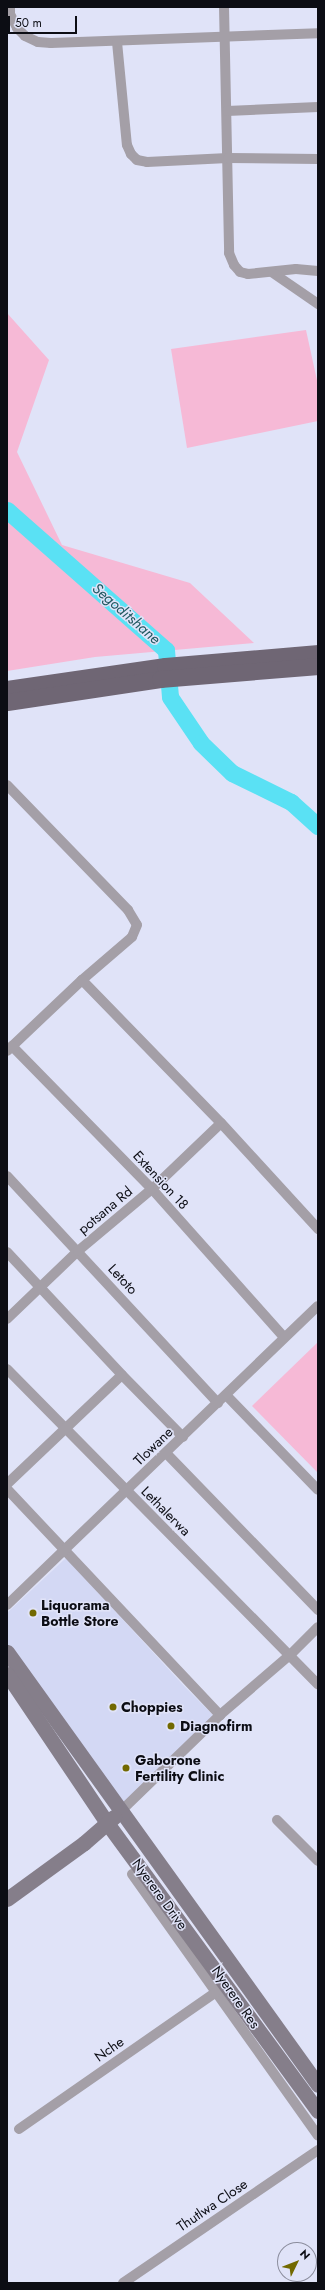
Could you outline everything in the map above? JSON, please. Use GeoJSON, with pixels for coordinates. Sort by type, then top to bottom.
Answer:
{"type":"FeatureCollection","features":[{"type":"Feature","properties":{"kind":"main road"},"geometry":{"type":"LineString","coordinates":[[7,689],[162,672],[244,665],[318,653]]}},
{"type":"Feature","properties":{"kind":"main road"},"geometry":{"type":"LineString","coordinates":[[244,665],[318,666]]}},
{"type":"Feature","properties":{"kind":"main road"},"geometry":{"type":"LineString","coordinates":[[7,702],[162,672]]}},
{"type":"Feature","properties":{"kind":"main road","name":"Nyerere Drive"},"geometry":{"type":"LineString","coordinates":[[7,1652],[318,2084]]}},
{"type":"Feature","properties":{"kind":"main road","name":"Nyerere Drive"},"geometry":{"type":"LineString","coordinates":[[7,1674],[107,1823],[318,2110]]}},
{"type":"Feature","properties":{"kind":"main road"},"geometry":{"type":"LineString","coordinates":[[7,1899],[84,1843],[122,1810]]}},
{"type":"Feature","properties":{"kind":"street"},"geometry":{"type":"LineString","coordinates":[[10,7],[10,14],[17,28],[25,36],[38,42],[117,42],[318,33]]}},
{"type":"Feature","properties":{"kind":"street"},"geometry":{"type":"LineString","coordinates":[[224,7],[229,253],[234,265],[240,272],[248,274],[296,270],[318,271]]}},
{"type":"Feature","properties":{"kind":"street"},"geometry":{"type":"LineString","coordinates":[[117,42],[127,145],[131,154],[137,160],[147,162],[228,158],[318,159]]}},
{"type":"Feature","properties":{"kind":"street"},"geometry":{"type":"LineString","coordinates":[[227,110],[318,107]]}},
{"type":"Feature","properties":{"kind":"street"},"geometry":{"type":"LineString","coordinates":[[273,273],[318,304]]}},
{"type":"Feature","properties":{"kind":"street"},"geometry":{"type":"LineString","coordinates":[[7,785],[135,919],[137,925],[132,937],[82,980],[10,1048]]}},
{"type":"Feature","properties":{"kind":"street"},"geometry":{"type":"LineString","coordinates":[[82,980],[221,1123],[318,1229]]}},
{"type":"Feature","properties":{"kind":"street","name":"Extension 18"},"geometry":{"type":"LineString","coordinates":[[10,1048],[152,1189],[284,1337]]}},
{"type":"Feature","properties":{"kind":"street","name":"potsana Rd"},"geometry":{"type":"LineString","coordinates":[[7,1319],[78,1251],[152,1189],[221,1123]]}},
{"type":"Feature","properties":{"kind":"street","name":"Letoto"},"geometry":{"type":"LineString","coordinates":[[7,1176],[218,1403]]}},
{"type":"Feature","properties":{"kind":"street"},"geometry":{"type":"LineString","coordinates":[[7,1252],[122,1376],[183,1437]]}},
{"type":"Feature","properties":{"kind":"street","name":"Tlowane"},"geometry":{"type":"LineString","coordinates":[[7,1605],[183,1437],[284,1337],[318,1306]]}},
{"type":"Feature","properties":{"kind":"street","name":"Lethalerwa"},"geometry":{"type":"LineString","coordinates":[[7,1369],[126,1491],[291,1654],[318,1684]]}},
{"type":"Feature","properties":{"kind":"street"},"geometry":{"type":"LineString","coordinates":[[7,1484],[122,1376]]}},
{"type":"Feature","properties":{"kind":"street"},"geometry":{"type":"LineString","coordinates":[[226,1395],[318,1490]]}},
{"type":"Feature","properties":{"kind":"street"},"geometry":{"type":"LineString","coordinates":[[166,1453],[318,1610]]}},
{"type":"Feature","properties":{"kind":"street"},"geometry":{"type":"LineString","coordinates":[[7,1489],[63,1551],[220,1715]]}},
{"type":"Feature","properties":{"kind":"street"},"geometry":{"type":"LineString","coordinates":[[122,1810],[220,1715],[291,1654],[318,1627]]}},
{"type":"Feature","properties":{"kind":"street"},"geometry":{"type":"LineString","coordinates":[[277,1820],[318,1861]]}},
{"type":"Feature","properties":{"kind":"street","name":"Nyerere Res"},"geometry":{"type":"LineString","coordinates":[[132,1874],[215,1993],[318,2136]]}},
{"type":"Feature","properties":{"kind":"street","name":"Nche"},"geometry":{"type":"LineString","coordinates":[[19,2129],[215,1993]]}},
{"type":"Feature","properties":{"kind":"street","name":"Thutlwa Close"},"geometry":{"type":"LineString","coordinates":[[123,2283],[318,2150]]}},
{"type":"Feature","properties":{"kind":"shaded area"},"geometry":{"type":"Polygon","coordinates":[[[7,313],[49,360],[17,452],[62,545],[190,583],[254,643],[95,657],[7,671],[7,313]]]}},
{"type":"Feature","properties":{"kind":"shaded area"},"geometry":{"type":"Polygon","coordinates":[[[306,330],[318,385],[318,421],[187,448],[171,349],[306,330]]]}},
{"type":"Feature","properties":{"kind":"shaded area"},"geometry":{"type":"Polygon","coordinates":[[[318,1342],[318,1473],[252,1406],[318,1342]]]}},
{"type":"Feature","properties":{"kind":"shaded area"},"geometry":{"type":"Polygon","coordinates":[[[66,1558],[184,1686],[219,1721],[119,1809],[7,1650],[7,1613],[66,1558]]]}},
{"type":"Feature","properties":{"kind":"waterway","name":"Segoditshane"},"geometry":{"type":"LineString","coordinates":[[7,510],[166,650],[170,697],[201,743],[232,773],[291,802],[318,826]]}},
{"type":"Feature","properties":{"kind":"place","name":"Liquorama Bottle Store"},"geometry":{"type":"Point","coordinates":[33,1613]}},
{"type":"Feature","properties":{"kind":"place","name":"Choppies"},"geometry":{"type":"Point","coordinates":[113,1707]}},
{"type":"Feature","properties":{"kind":"place","name":"Diagnofirm"},"geometry":{"type":"Point","coordinates":[171,1726]}},
{"type":"Feature","properties":{"kind":"place","name":"Gaborone Fertility Clinic"},"geometry":{"type":"Point","coordinates":[126,1768]}}]}
